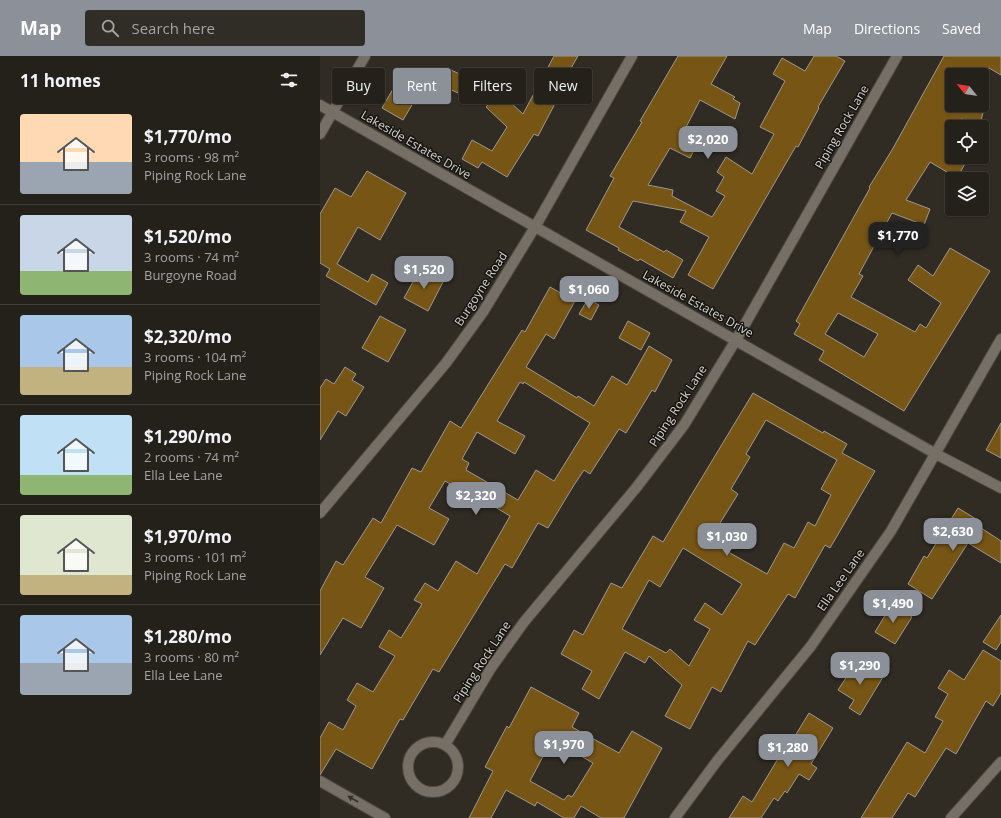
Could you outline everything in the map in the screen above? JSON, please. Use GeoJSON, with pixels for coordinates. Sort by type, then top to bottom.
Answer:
{"type":"FeatureCollection","features":[{"type":"Feature","properties":{"kind":"street"},"geometry":{"type":"LineString","coordinates":[[320,134],[365,56]]}},
{"type":"Feature","properties":{"kind":"street","name":"Burgoyne Road"},"geometry":{"type":"LineString","coordinates":[[320,513],[446,363],[483,312],[535,227],[632,56]]}},
{"type":"Feature","properties":{"kind":"street","name":"Piping Rock Lane"},"geometry":{"type":"LineString","coordinates":[[445,745],[490,668],[524,622],[636,488],[684,425],[736,340],[897,56]]}},
{"type":"Feature","properties":{"kind":"street","name":"Lakeside Estates Drive"},"geometry":{"type":"LineString","coordinates":[[320,105],[936,454],[1001,488]]}},
{"type":"Feature","properties":{"kind":"street","name":"Ella Lee Lane"},"geometry":{"type":"LineString","coordinates":[[675,818],[717,761],[812,646],[891,531],[1001,339]]}},
{"type":"Feature","properties":{"kind":"street"},"geometry":{"type":"LineString","coordinates":[[436,742],[445,745],[453,751],[458,759],[456,779],[450,787],[441,791],[431,792],[422,789],[414,783],[409,774],[408,765],[411,755],[426,743],[436,742]]}},
{"type":"Feature","properties":{"kind":"street"},"geometry":{"type":"LineString","coordinates":[[950,818],[1001,762]]}},
{"type":"Feature","properties":{"kind":"street"},"geometry":{"type":"LineString","coordinates":[[320,781],[385,818]]}},
{"type":"Feature","properties":{"kind":"building"},"geometry":{"type":"Polygon","coordinates":[[[554,56],[578,56],[571,68],[548,68],[554,56]]]}},
{"type":"Feature","properties":{"kind":"building"},"geometry":{"type":"Polygon","coordinates":[[[678,56],[727,56],[711,84],[735,97],[733,99],[740,103],[735,119],[700,100],[683,133],[699,141],[690,158],[670,148],[648,185],[673,190],[672,196],[712,217],[725,196],[716,191],[724,177],[717,172],[726,157],[752,174],[774,134],[760,127],[785,81],[773,74],[782,58],[805,71],[814,56],[836,56],[845,61],[818,107],[819,108],[798,147],[796,146],[713,289],[688,275],[709,237],[680,222],[686,211],[633,201],[619,227],[664,252],[666,250],[683,260],[673,278],[640,259],[638,261],[618,250],[619,248],[586,230],[614,178],[610,176],[642,122],[640,121],[678,56]]]}},
{"type":"Feature","properties":{"kind":"building"},"geometry":{"type":"Polygon","coordinates":[[[944,56],[1001,56],[1001,75],[989,68],[945,68],[945,112],[983,112],[981,120],[945,120],[945,164],[965,164],[960,172],[947,172],[930,162],[906,200],[930,209],[924,225],[892,213],[859,274],[863,276],[851,297],[915,332],[920,324],[926,328],[941,303],[908,280],[918,265],[933,276],[950,248],[990,271],[904,411],[819,360],[824,351],[794,334],[800,324],[796,321],[870,188],[869,187],[892,150],[944,56]],[[838,313],[825,334],[864,357],[878,334],[838,313]]]}},
{"type":"Feature","properties":{"kind":"building"},"geometry":{"type":"Polygon","coordinates":[[[451,70],[459,74],[458,93],[451,90],[451,70]]]}},
{"type":"Feature","properties":{"kind":"building"},"geometry":{"type":"Polygon","coordinates":[[[393,89],[393,104],[413,104],[403,120],[382,108],[393,89]]]}},
{"type":"Feature","properties":{"kind":"building"},"geometry":{"type":"Polygon","coordinates":[[[534,93],[534,104],[555,104],[538,136],[534,134],[507,177],[482,162],[478,168],[462,159],[472,140],[492,151],[507,127],[486,107],[489,104],[512,104],[523,114],[534,93]]]}},
{"type":"Feature","properties":{"kind":"building"},"geometry":{"type":"Polygon","coordinates":[[[367,171],[406,193],[380,240],[358,227],[337,264],[368,282],[372,274],[388,283],[376,305],[326,276],[330,269],[320,263],[320,214],[335,188],[351,197],[367,171]]]}},
{"type":"Feature","properties":{"kind":"building"},"geometry":{"type":"Polygon","coordinates":[[[420,269],[443,282],[428,311],[404,298],[420,269]]]}},
{"type":"Feature","properties":{"kind":"building"},"geometry":{"type":"Polygon","coordinates":[[[550,287],[575,301],[554,339],[546,334],[526,367],[577,398],[578,396],[594,406],[612,376],[627,385],[649,346],[672,360],[655,392],[652,390],[626,433],[619,429],[590,474],[584,470],[548,528],[538,523],[512,568],[505,564],[439,672],[433,669],[403,720],[400,719],[372,769],[336,749],[320,775],[320,738],[329,722],[343,730],[356,706],[347,700],[357,683],[373,692],[395,656],[379,647],[389,630],[401,638],[422,604],[414,600],[425,583],[438,591],[456,561],[477,574],[510,516],[475,495],[474,497],[445,481],[429,508],[449,519],[434,545],[397,525],[365,577],[384,588],[361,628],[343,618],[320,655],[320,591],[336,561],[343,565],[373,518],[381,523],[412,468],[421,472],[450,421],[461,428],[522,330],[525,332],[550,287]],[[520,382],[497,421],[525,436],[515,454],[477,432],[462,459],[469,463],[466,470],[518,500],[536,470],[554,481],[590,423],[524,382],[523,384],[520,382]]]}},
{"type":"Feature","properties":{"kind":"building"},"geometry":{"type":"Polygon","coordinates":[[[588,299],[599,305],[591,320],[579,314],[588,299]]]}},
{"type":"Feature","properties":{"kind":"building"},"geometry":{"type":"Polygon","coordinates":[[[380,316],[406,330],[388,362],[362,348],[380,316]]]}},
{"type":"Feature","properties":{"kind":"building"},"geometry":{"type":"Polygon","coordinates":[[[628,321],[650,333],[641,350],[619,338],[628,321]]]}},
{"type":"Feature","properties":{"kind":"building"},"geometry":{"type":"Polygon","coordinates":[[[345,367],[356,374],[352,380],[364,387],[346,416],[338,411],[320,440],[320,388],[326,379],[334,384],[345,367]]]}},
{"type":"Feature","properties":{"kind":"building"},"geometry":{"type":"Polygon","coordinates":[[[753,393],[823,433],[824,431],[847,444],[842,453],[875,471],[830,548],[825,545],[795,598],[788,594],[755,645],[748,641],[721,692],[712,687],[690,729],[665,716],[682,685],[649,656],[645,663],[625,652],[599,699],[582,689],[592,671],[561,654],[574,630],[583,635],[611,583],[622,588],[653,536],[663,542],[753,393]],[[766,420],[746,454],[750,457],[731,489],[738,494],[709,541],[767,574],[784,543],[794,548],[808,522],[815,526],[831,495],[821,489],[837,460],[766,420]],[[683,548],[660,587],[649,580],[622,629],[666,653],[670,649],[689,666],[710,629],[694,620],[705,603],[722,615],[742,584],[683,548]]]}},
{"type":"Feature","properties":{"kind":"building"},"geometry":{"type":"Polygon","coordinates":[[[1001,423],[1001,458],[986,450],[1001,423]]]}},
{"type":"Feature","properties":{"kind":"building"},"geometry":{"type":"Polygon","coordinates":[[[958,508],[981,522],[978,526],[1001,541],[1001,563],[968,543],[932,599],[908,584],[924,556],[927,558],[958,508]]]}},
{"type":"Feature","properties":{"kind":"building"},"geometry":{"type":"Polygon","coordinates":[[[892,604],[912,617],[895,644],[875,632],[892,604]]]}},
{"type":"Feature","properties":{"kind":"building"},"geometry":{"type":"Polygon","coordinates":[[[1001,615],[1001,642],[996,650],[983,642],[1001,615]]]}},
{"type":"Feature","properties":{"kind":"building"},"geometry":{"type":"Polygon","coordinates":[[[983,650],[1001,661],[1001,693],[993,706],[986,701],[956,754],[946,748],[915,797],[908,793],[892,818],[861,818],[907,742],[925,753],[943,721],[935,717],[948,694],[938,688],[949,670],[964,680],[983,650]]]}},
{"type":"Feature","properties":{"kind":"building"},"geometry":{"type":"Polygon","coordinates":[[[857,661],[883,677],[860,715],[849,708],[854,700],[838,690],[857,661]]]}},
{"type":"Feature","properties":{"kind":"building"},"geometry":{"type":"Polygon","coordinates":[[[531,687],[579,713],[572,727],[619,753],[632,731],[662,748],[624,818],[601,818],[581,806],[574,818],[564,818],[537,802],[535,806],[506,790],[491,818],[469,818],[493,771],[485,767],[507,726],[509,728],[531,687]],[[549,745],[530,781],[564,800],[568,795],[572,797],[593,763],[562,745],[559,750],[549,745]]]}},
{"type":"Feature","properties":{"kind":"building"},"geometry":{"type":"Polygon","coordinates":[[[809,713],[833,728],[811,764],[817,768],[809,780],[799,774],[787,793],[785,791],[778,801],[774,798],[761,818],[729,818],[743,796],[752,802],[785,747],[787,749],[809,713]]]}}]}
